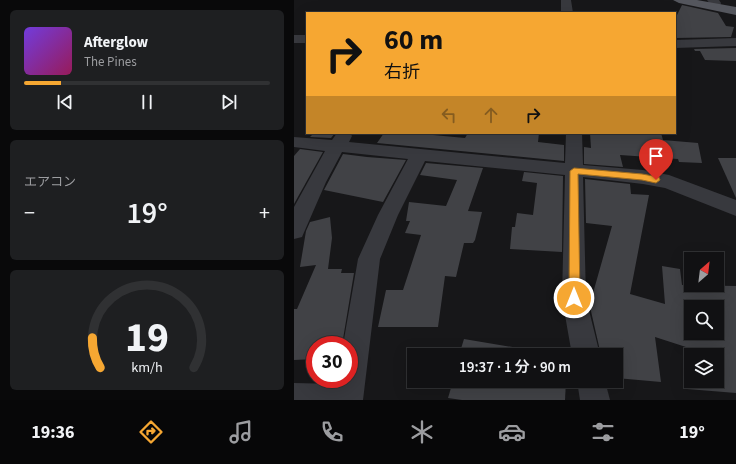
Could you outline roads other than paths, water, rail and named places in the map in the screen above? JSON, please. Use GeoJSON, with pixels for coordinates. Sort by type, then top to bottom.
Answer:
{"type":"FeatureCollection","features":[{"type":"Feature","properties":{"kind":"main road"},"geometry":{"type":"LineString","coordinates":[[679,0],[713,3],[736,10]]}},
{"type":"Feature","properties":{"kind":"street"},"geometry":{"type":"LineString","coordinates":[[566,0],[567,12]]}},
{"type":"Feature","properties":{"kind":"street"},"geometry":{"type":"LineString","coordinates":[[294,39],[306,39]]}},
{"type":"Feature","properties":{"kind":"street"},"geometry":{"type":"LineString","coordinates":[[676,44],[736,42]]}},
{"type":"Feature","properties":{"kind":"street"},"geometry":{"type":"LineString","coordinates":[[574,134],[574,298],[585,348]]}},
{"type":"Feature","properties":{"kind":"street"},"geometry":{"type":"LineString","coordinates":[[294,142],[342,139],[420,154],[642,177],[669,182],[736,208]]}},
{"type":"Feature","properties":{"kind":"street"},"geometry":{"type":"LineString","coordinates":[[294,231],[299,206],[342,139]]}},
{"type":"Feature","properties":{"kind":"street"},"geometry":{"type":"LineString","coordinates":[[294,398],[348,400],[369,259],[388,215],[420,154]]}},
{"type":"Feature","properties":{"kind":"street"},"geometry":{"type":"LineString","coordinates":[[592,388],[595,400]]}}]}
